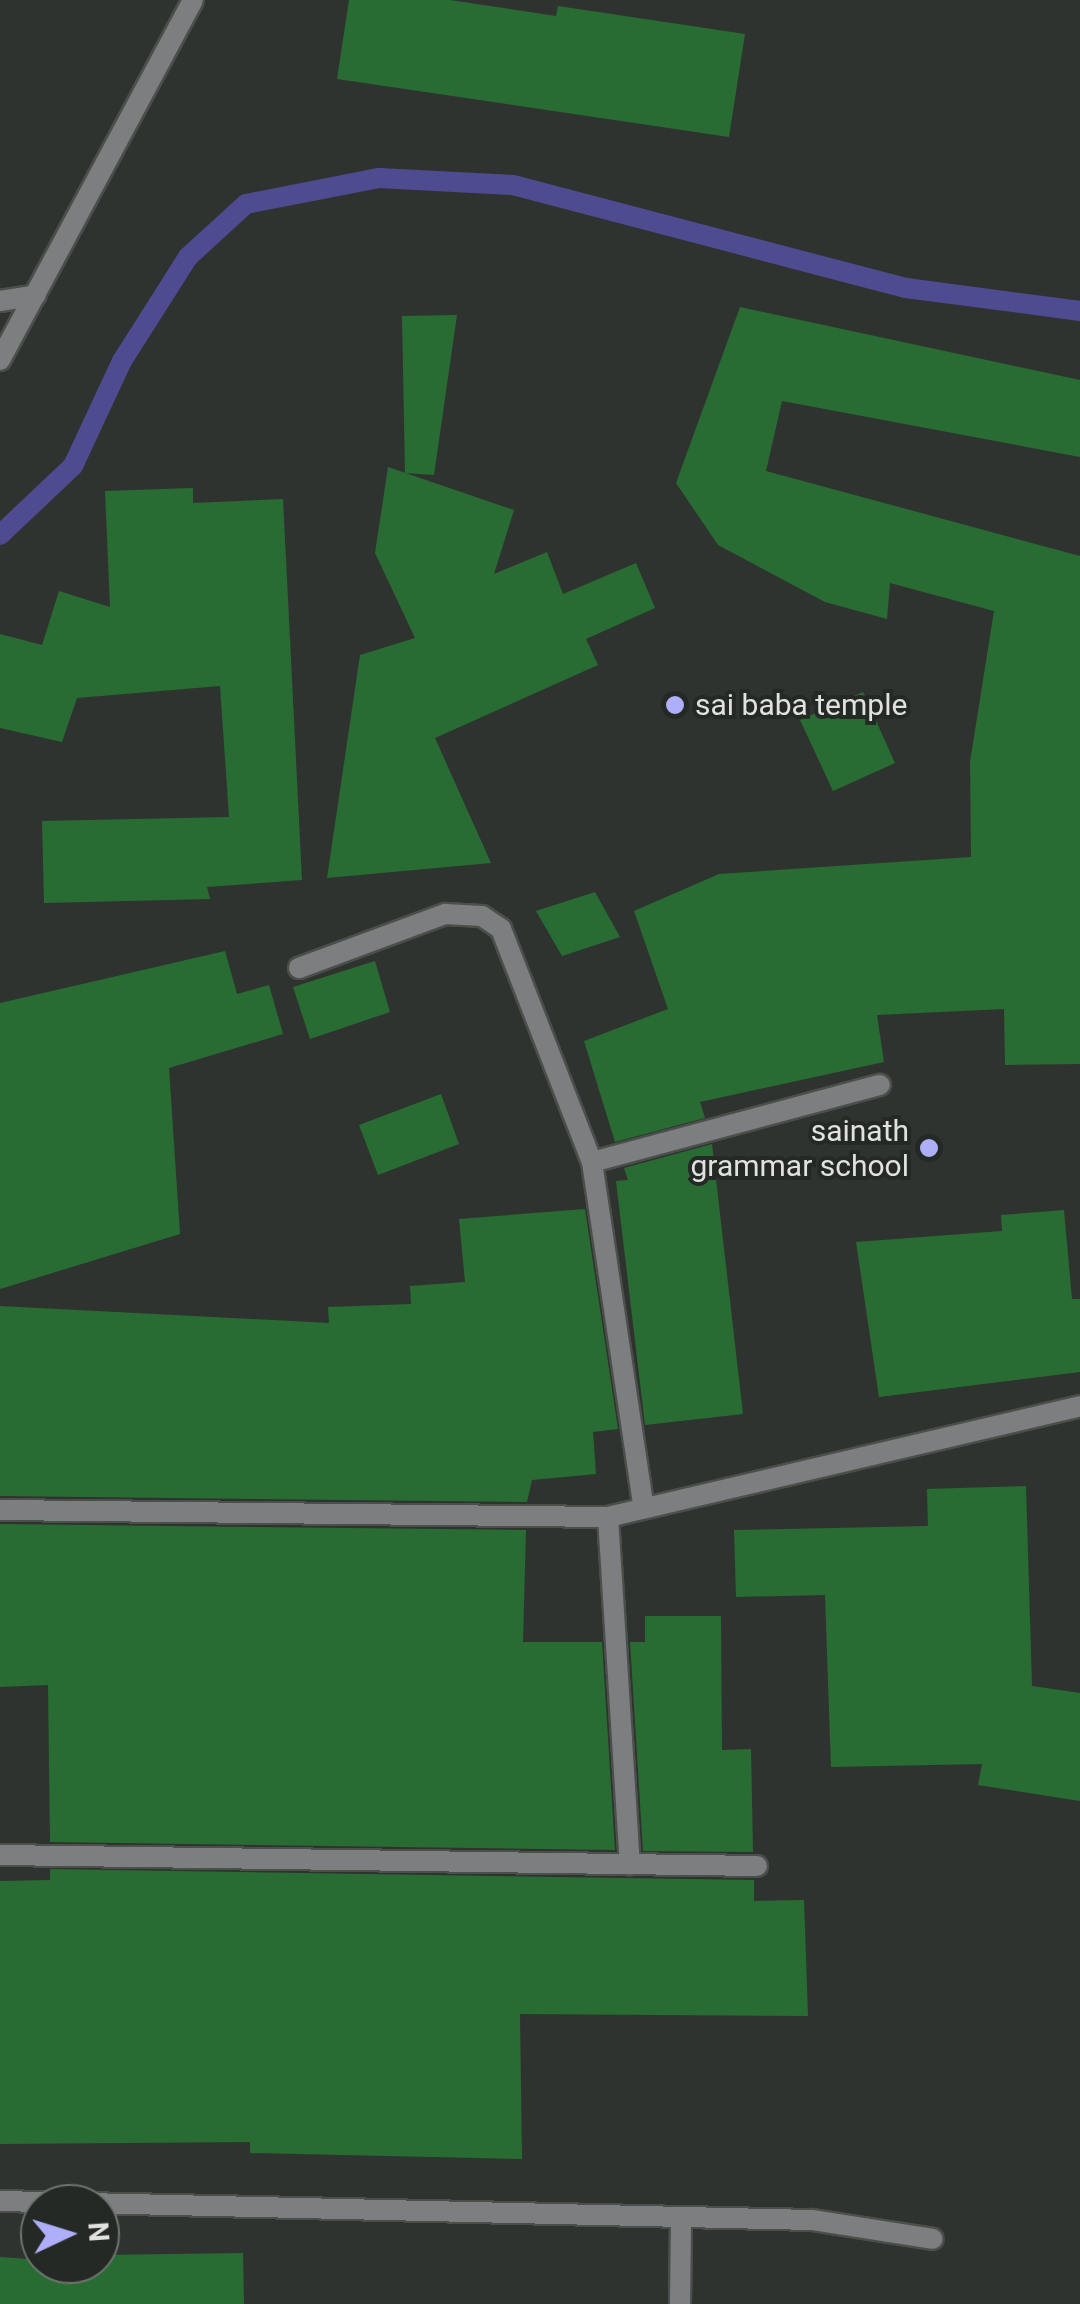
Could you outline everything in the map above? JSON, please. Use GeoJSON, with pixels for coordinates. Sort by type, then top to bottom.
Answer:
{"type":"FeatureCollection","features":[{"type":"Feature","properties":{"kind":"street"},"geometry":{"type":"LineString","coordinates":[[0,360],[193,0]]}},
{"type":"Feature","properties":{"kind":"street"},"geometry":{"type":"LineString","coordinates":[[0,301],[36,295]]}},
{"type":"Feature","properties":{"kind":"street"},"geometry":{"type":"LineString","coordinates":[[299,968],[445,914],[482,916],[501,929],[592,1162],[642,1502]]}},
{"type":"Feature","properties":{"kind":"street"},"geometry":{"type":"LineString","coordinates":[[592,1162],[880,1084]]}},
{"type":"Feature","properties":{"kind":"street"},"geometry":{"type":"LineString","coordinates":[[0,1510],[608,1516],[642,1502],[1080,1406]]}},
{"type":"Feature","properties":{"kind":"street"},"geometry":{"type":"LineString","coordinates":[[608,1516],[630,1864]]}},
{"type":"Feature","properties":{"kind":"street"},"geometry":{"type":"LineString","coordinates":[[0,1854],[757,1866]]}},
{"type":"Feature","properties":{"kind":"street"},"geometry":{"type":"LineString","coordinates":[[0,2201],[812,2220],[933,2239]]}},
{"type":"Feature","properties":{"kind":"street"},"geometry":{"type":"LineString","coordinates":[[680,2304],[681,2219]]}},
{"type":"Feature","properties":{"kind":"building"},"geometry":{"type":"Polygon","coordinates":[[[349,0],[450,0],[556,16],[558,6],[745,34],[729,137],[337,79],[349,0]]]}},
{"type":"Feature","properties":{"kind":"building"},"geometry":{"type":"Polygon","coordinates":[[[740,307],[1080,380],[1080,457],[782,401],[766,471],[1080,556],[1080,1064],[1005,1065],[1004,1009],[877,1015],[884,1062],[700,1102],[705,1118],[615,1142],[584,1041],[668,1009],[634,911],[719,874],[971,857],[970,762],[994,611],[890,583],[887,619],[825,602],[718,545],[676,483],[740,307]]]}},
{"type":"Feature","properties":{"kind":"building"},"geometry":{"type":"Polygon","coordinates":[[[457,315],[434,475],[405,473],[402,316],[457,315]]]}},
{"type":"Feature","properties":{"kind":"building"},"geometry":{"type":"Polygon","coordinates":[[[388,467],[514,510],[494,574],[547,552],[563,594],[636,563],[655,608],[586,639],[598,665],[435,738],[491,863],[327,878],[360,655],[415,638],[375,553],[388,467]]]}},
{"type":"Feature","properties":{"kind":"building"},"geometry":{"type":"Polygon","coordinates":[[[193,488],[193,503],[283,499],[302,880],[207,887],[210,899],[44,903],[42,821],[229,817],[220,686],[77,698],[62,742],[0,728],[0,634],[42,645],[59,591],[110,607],[105,491],[193,488]]]}},
{"type":"Feature","properties":{"kind":"building"},"geometry":{"type":"Polygon","coordinates":[[[863,692],[895,763],[833,791],[800,720],[863,692]]]}},
{"type":"Feature","properties":{"kind":"building"},"geometry":{"type":"Polygon","coordinates":[[[595,892],[620,937],[562,956],[536,911],[595,892]]]}},
{"type":"Feature","properties":{"kind":"building"},"geometry":{"type":"Polygon","coordinates":[[[225,951],[237,994],[269,985],[283,1034],[169,1068],[180,1234],[0,1289],[0,1003],[225,951]]]}},
{"type":"Feature","properties":{"kind":"building"},"geometry":{"type":"Polygon","coordinates":[[[375,961],[390,1012],[310,1039],[293,987],[375,961]]]}},
{"type":"Feature","properties":{"kind":"building"},"geometry":{"type":"Polygon","coordinates":[[[441,1094],[459,1144],[378,1175],[359,1125],[441,1094]]]}},
{"type":"Feature","properties":{"kind":"building"},"geometry":{"type":"Polygon","coordinates":[[[712,1144],[743,1414],[645,1425],[616,1181],[628,1180],[624,1168],[712,1144]]]}},
{"type":"Feature","properties":{"kind":"building"},"geometry":{"type":"Polygon","coordinates":[[[585,1209],[618,1429],[593,1432],[596,1474],[532,1480],[527,1502],[0,1496],[0,1306],[329,1323],[328,1307],[411,1304],[410,1286],[465,1282],[459,1219],[585,1209]]]}},
{"type":"Feature","properties":{"kind":"building"},"geometry":{"type":"Polygon","coordinates":[[[1064,1210],[1072,1299],[1080,1299],[1080,1372],[879,1397],[856,1242],[1002,1231],[1001,1215],[1064,1210]]]}},
{"type":"Feature","properties":{"kind":"building"},"geometry":{"type":"Polygon","coordinates":[[[1026,1486],[1032,1686],[1080,1693],[1080,1801],[978,1785],[982,1764],[831,1767],[825,1595],[736,1597],[734,1530],[928,1526],[927,1489],[1026,1486]]]}},
{"type":"Feature","properties":{"kind":"building"},"geometry":{"type":"Polygon","coordinates":[[[0,1524],[526,1530],[523,1642],[602,1642],[615,1850],[50,1842],[48,1685],[0,1687],[0,1524]]]}},
{"type":"Feature","properties":{"kind":"building"},"geometry":{"type":"Polygon","coordinates":[[[645,1616],[721,1616],[722,1750],[751,1749],[753,1852],[643,1851],[630,1642],[645,1642],[645,1616]]]}},
{"type":"Feature","properties":{"kind":"building"},"geometry":{"type":"Polygon","coordinates":[[[50,1869],[754,1880],[754,1901],[804,1900],[808,2016],[520,2014],[522,2159],[250,2153],[250,2142],[0,2144],[0,1881],[50,1880],[50,1869]]]}},
{"type":"Feature","properties":{"kind":"building"},"geometry":{"type":"Polygon","coordinates":[[[243,2253],[244,2304],[0,2304],[0,2257],[20,2258],[20,2284],[120,2284],[120,2255],[243,2253]]]}},
{"type":"Feature","properties":{"kind":"waterway"},"geometry":{"type":"LineString","coordinates":[[0,535],[73,466],[122,361],[188,257],[246,204],[379,178],[513,185],[906,288],[1080,311]]}},
{"type":"Feature","properties":{"kind":"place","name":"sai baba temple"},"geometry":{"type":"Point","coordinates":[675,705]}},
{"type":"Feature","properties":{"kind":"place","name":"sainath grammar school"},"geometry":{"type":"Point","coordinates":[929,1148]}}]}
